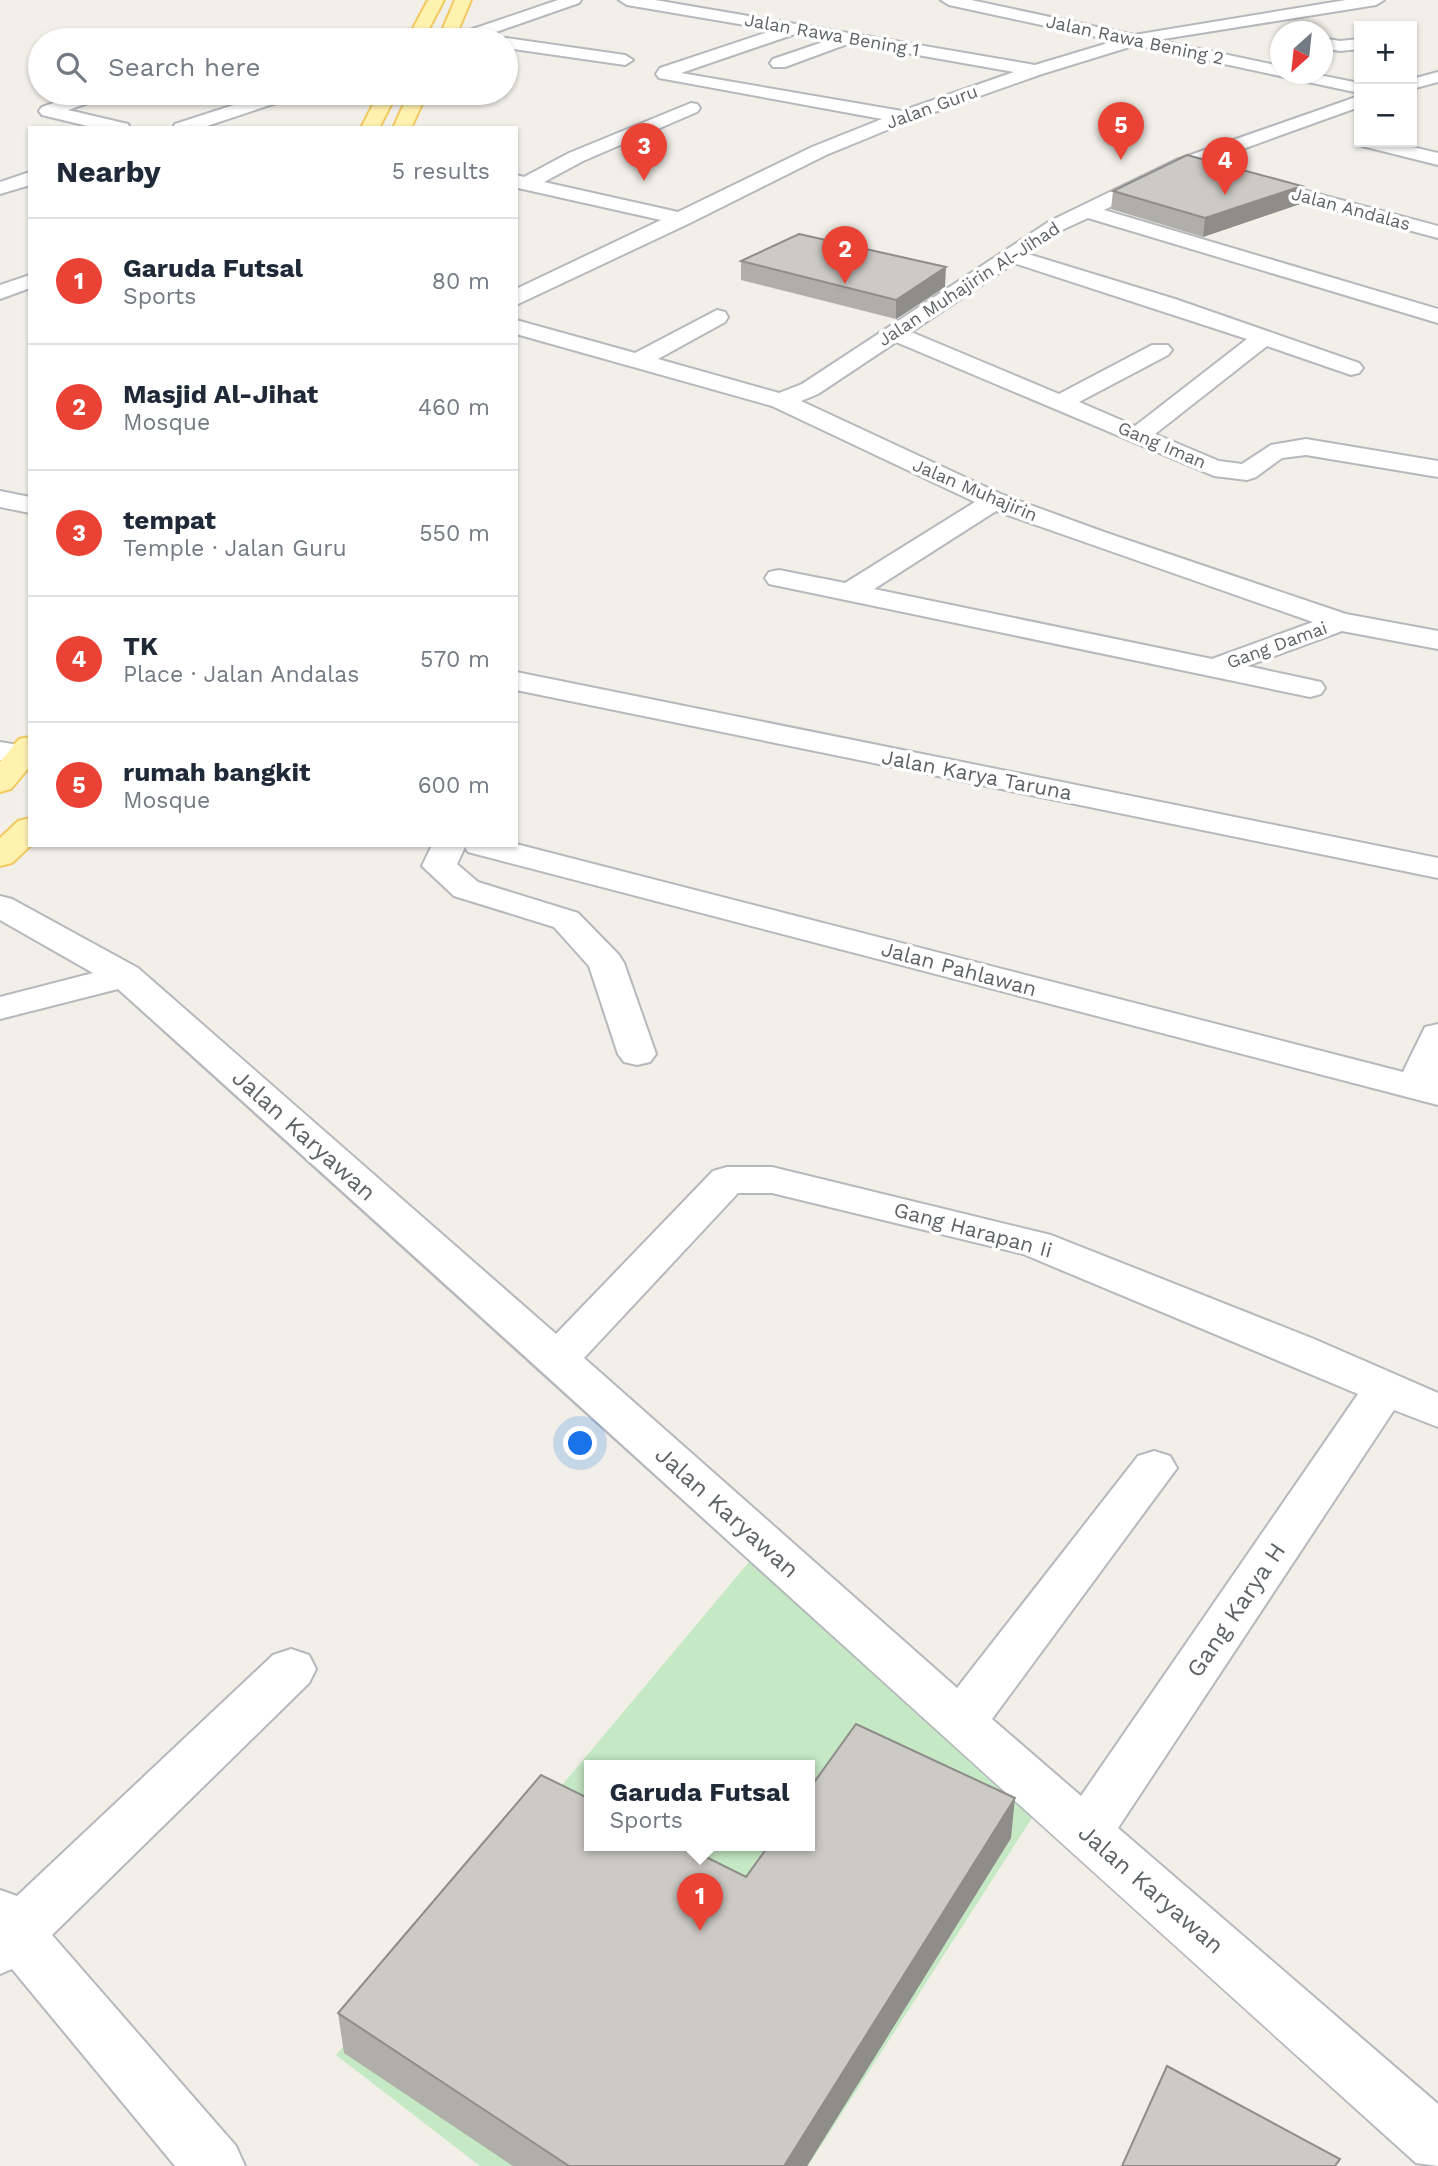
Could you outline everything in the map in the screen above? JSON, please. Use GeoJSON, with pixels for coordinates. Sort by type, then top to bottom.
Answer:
{"type":"FeatureCollection","features":[{"type":"Feature","properties":{"kind":"main road"},"geometry":{"type":"LineString","coordinates":[[421,28],[436,0]]}},
{"type":"Feature","properties":{"kind":"main road"},"geometry":{"type":"LineString","coordinates":[[451,28],[463,0]]}},
{"type":"Feature","properties":{"kind":"main road"},"geometry":{"type":"LineString","coordinates":[[371,126],[382,105]]}},
{"type":"Feature","properties":{"kind":"main road"},"geometry":{"type":"LineString","coordinates":[[403,126],[413,105]]}},
{"type":"Feature","properties":{"kind":"main road"},"geometry":{"type":"LineString","coordinates":[[0,782],[17,750]]}},
{"type":"Feature","properties":{"kind":"main road"},"geometry":{"type":"LineString","coordinates":[[0,856],[28,830]]}},
{"type":"Feature","properties":{"kind":"street"},"geometry":{"type":"LineString","coordinates":[[492,28],[573,0]]}},
{"type":"Feature","properties":{"kind":"street","name":"Jalan Rawa Bening 1"},"geometry":{"type":"LineString","coordinates":[[627,0],[1036,70]]}},
{"type":"Feature","properties":{"kind":"street","name":"Jalan Rawa Bening 2"},"geometry":{"type":"LineString","coordinates":[[949,0],[1270,69]]}},
{"type":"Feature","properties":{"kind":"street","name":"Jalan Guru"},"geometry":{"type":"LineString","coordinates":[[1289,21],[1369,0]]}},
{"type":"Feature","properties":{"kind":"street","name":"Jalan Guru"},"geometry":{"type":"LineString","coordinates":[[518,297],[819,151],[903,117],[1036,70],[1133,40],[1242,14],[1270,22]]}},
{"type":"Feature","properties":{"kind":"street"},"geometry":{"type":"LineString","coordinates":[[794,29],[665,74],[903,117]]}},
{"type":"Feature","properties":{"kind":"street"},"geometry":{"type":"LineString","coordinates":[[779,63],[849,38]]}},
{"type":"Feature","properties":{"kind":"street"},"geometry":{"type":"LineString","coordinates":[[1333,46],[1354,44]]}},
{"type":"Feature","properties":{"kind":"street"},"geometry":{"type":"LineString","coordinates":[[518,45],[625,60]]}},
{"type":"Feature","properties":{"kind":"street"},"geometry":{"type":"LineString","coordinates":[[1417,83],[1438,77]]}},
{"type":"Feature","properties":{"kind":"street"},"geometry":{"type":"LineString","coordinates":[[1333,83],[1354,87]]}},
{"type":"Feature","properties":{"kind":"street","name":"Jalan Muhajirin Al-Jihad"},"geometry":{"type":"LineString","coordinates":[[781,401],[810,389],[1057,225],[1182,164],[1354,103]]}},
{"type":"Feature","properties":{"kind":"street"},"geometry":{"type":"LineString","coordinates":[[65,105],[48,111],[112,126]]}},
{"type":"Feature","properties":{"kind":"street"},"geometry":{"type":"LineString","coordinates":[[188,126],[252,105]]}},
{"type":"Feature","properties":{"kind":"street"},"geometry":{"type":"LineString","coordinates":[[519,188],[576,157],[691,108]]}},
{"type":"Feature","properties":{"kind":"street"},"geometry":{"type":"LineString","coordinates":[[1298,124],[1347,136]]}},
{"type":"Feature","properties":{"kind":"street"},"geometry":{"type":"LineString","coordinates":[[1389,147],[1438,159]]}},
{"type":"Feature","properties":{"kind":"street","name":"Jalan Andalas"},"geometry":{"type":"LineString","coordinates":[[1182,164],[1438,232]]}},
{"type":"Feature","properties":{"kind":"street"},"geometry":{"type":"LineString","coordinates":[[0,188],[28,179]]}},
{"type":"Feature","properties":{"kind":"street"},"geometry":{"type":"LineString","coordinates":[[0,188],[28,196]]}},
{"type":"Feature","properties":{"kind":"street"},"geometry":{"type":"LineString","coordinates":[[519,188],[545,203]]}},
{"type":"Feature","properties":{"kind":"street"},"geometry":{"type":"LineString","coordinates":[[519,188],[683,219]]}},
{"type":"Feature","properties":{"kind":"street"},"geometry":{"type":"LineString","coordinates":[[1087,211],[1438,316]]}},
{"type":"Feature","properties":{"kind":"street"},"geometry":{"type":"LineString","coordinates":[[1010,255],[1351,368]]}},
{"type":"Feature","properties":{"kind":"street"},"geometry":{"type":"LineString","coordinates":[[0,292],[28,282]]}},
{"type":"Feature","properties":{"kind":"street"},"geometry":{"type":"LineString","coordinates":[[636,362],[717,317]]}},
{"type":"Feature","properties":{"kind":"street","name":"Jalan Muhajirin"},"geometry":{"type":"LineString","coordinates":[[518,328],[781,401],[994,501],[1094,538],[1340,622],[1438,640]]}},
{"type":"Feature","properties":{"kind":"street","name":"Gang Iman"},"geometry":{"type":"LineString","coordinates":[[893,333],[1214,468],[1247,472],[1273,451],[1286,447],[1306,447],[1438,468]]}},
{"type":"Feature","properties":{"kind":"street"},"geometry":{"type":"LineString","coordinates":[[1138,435],[1263,338]]}},
{"type":"Feature","properties":{"kind":"street"},"geometry":{"type":"LineString","coordinates":[[1060,403],[1160,350]]}},
{"type":"Feature","properties":{"kind":"street"},"geometry":{"type":"LineString","coordinates":[[0,499],[28,505]]}},
{"type":"Feature","properties":{"kind":"street"},"geometry":{"type":"LineString","coordinates":[[850,593],[994,501]]}},
{"type":"Feature","properties":{"kind":"street"},"geometry":{"type":"LineString","coordinates":[[779,578],[1310,688]]}},
{"type":"Feature","properties":{"kind":"street","name":"Gang Damai"},"geometry":{"type":"LineString","coordinates":[[1214,668],[1340,622]]}},
{"type":"Feature","properties":{"kind":"street","name":"Jalan Karya Taruna"},"geometry":{"type":"LineString","coordinates":[[518,681],[1438,868]]}},
{"type":"Feature","properties":{"kind":"street"},"geometry":{"type":"LineString","coordinates":[[448,847],[439,866],[466,889],[565,920],[606,963],[637,1054]]}},
{"type":"Feature","properties":{"kind":"street","name":"Jalan Pahlawan"},"geometry":{"type":"LineString","coordinates":[[488,847],[1427,1090]]}},
{"type":"Feature","properties":{"kind":"street","name":"Jalan Karyawan"},"geometry":{"type":"LineString","coordinates":[[0,906],[125,976],[557,1359],[960,1722],[1435,2130]]}},
{"type":"Feature","properties":{"kind":"street"},"geometry":{"type":"LineString","coordinates":[[0,1009],[125,976]]}},
{"type":"Feature","properties":{"kind":"street"},"geometry":{"type":"LineString","coordinates":[[1427,1090],[1438,1035]]}},
{"type":"Feature","properties":{"kind":"street","name":"Gang Harapan Ii"},"geometry":{"type":"LineString","coordinates":[[557,1359],[727,1180],[751,1178],[772,1180],[1036,1244],[1438,1411]]}},
{"type":"Feature","properties":{"kind":"street","name":"Gang Karya H"},"geometry":{"type":"LineString","coordinates":[[1086,1832],[1385,1388]]}},
{"type":"Feature","properties":{"kind":"street"},"geometry":{"type":"LineString","coordinates":[[960,1722],[1154,1468]]}},
{"type":"Feature","properties":{"kind":"street"},"geometry":{"type":"LineString","coordinates":[[214,2166],[5,1932],[291,1669]]}},
{"type":"Feature","properties":{"kind":"green space"},"geometry":{"type":"Polygon","coordinates":[[[754,1556],[1039,1807],[808,2166],[480,2166],[336,2055],[754,1556]]]}},
{"type":"Feature","properties":{"kind":"building"},"geometry":{"type":"Polygon","coordinates":[[[1187,155],[1302,186],[1205,218],[1113,191],[1187,155]]]}},
{"type":"Feature","properties":{"kind":"building"},"geometry":{"type":"Polygon","coordinates":[[[799,234],[946,267],[896,300],[741,261],[799,234]]]}},
{"type":"Feature","properties":{"kind":"building"},"geometry":{"type":"Polygon","coordinates":[[[856,1724],[1015,1798],[784,2166],[569,2166],[338,2013],[541,1775],[584,1796],[584,1851],[694,1851],[746,1877],[765,1851],[815,1851],[815,1781],[856,1724]]]}},
{"type":"Feature","properties":{"kind":"building"},"geometry":{"type":"Polygon","coordinates":[[[1167,2066],[1340,2159],[1335,2166],[1122,2166],[1167,2066]]]}},
{"type":"Feature","properties":{"kind":"place","name":"rumah bangkit"},"geometry":{"type":"Point","coordinates":[1121,160]}},
{"type":"Feature","properties":{"kind":"place","name":"tempat"},"geometry":{"type":"Point","coordinates":[644,181]}},
{"type":"Feature","properties":{"kind":"place","name":"TK"},"geometry":{"type":"Point","coordinates":[1225,195]}},
{"type":"Feature","properties":{"kind":"place","name":"Masjid Al-Jihat"},"geometry":{"type":"Point","coordinates":[845,284]}},
{"type":"Feature","properties":{"kind":"place","name":"Garuda Futsal"},"geometry":{"type":"Point","coordinates":[700,1931]}}]}
